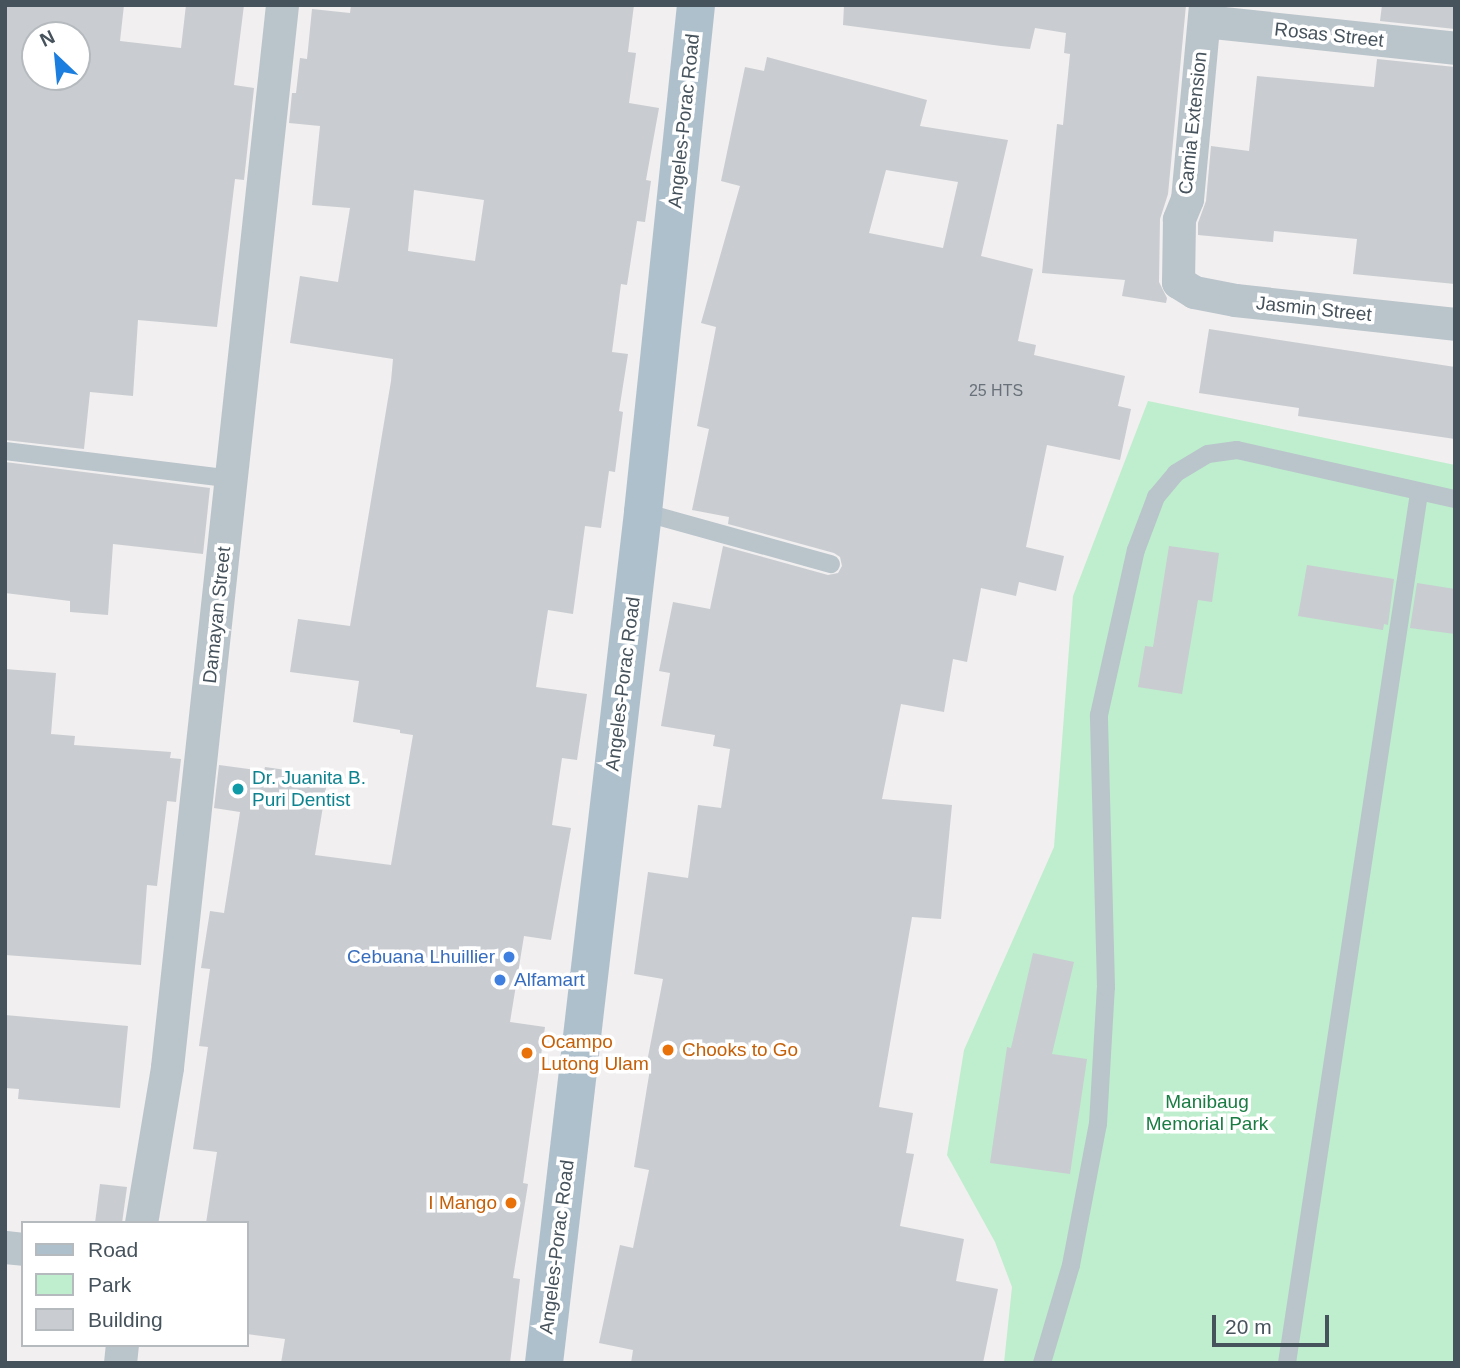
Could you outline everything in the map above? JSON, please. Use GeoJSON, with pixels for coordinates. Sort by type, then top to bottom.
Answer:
{"type":"FeatureCollection","features":[{"type":"Feature","properties":{"kind":"main road","name":"Angeles-Porac Road"},"geometry":{"type":"LineString","coordinates":[[544,1363],[643,512],[696,5]]}},
{"type":"Feature","properties":{"kind":"street","name":"Damayan Street"},"geometry":{"type":"LineString","coordinates":[[141,1221],[167,1067],[282,5]]}},
{"type":"Feature","properties":{"kind":"street","name":"Rosas Street"},"geometry":{"type":"LineString","coordinates":[[1205,13],[1455,48]]}},
{"type":"Feature","properties":{"kind":"street","name":"Camia Extension"},"geometry":{"type":"LineString","coordinates":[[1178,282],[1179,219],[1187,199],[1205,13]]}},
{"type":"Feature","properties":{"kind":"street","name":"Jasmin Street"},"geometry":{"type":"LineString","coordinates":[[1178,282],[1194,292],[1235,300],[1455,324]]}},
{"type":"Feature","properties":{"kind":"lane"},"geometry":{"type":"LineString","coordinates":[[1042,1363],[1071,1265],[1098,1124],[1106,987],[1100,715],[1136,550],[1156,497],[1176,473],[1208,454],[1237,450],[1455,499]]}},
{"type":"Feature","properties":{"kind":"lane"},"geometry":{"type":"LineString","coordinates":[[5,451],[232,479]]}},
{"type":"Feature","properties":{"kind":"lane"},"geometry":{"type":"LineString","coordinates":[[1287,1363],[1419,493]]}},
{"type":"Feature","properties":{"kind":"lane"},"geometry":{"type":"LineString","coordinates":[[643,512],[831,564]]}},
{"type":"Feature","properties":{"kind":"green space","name":"Manibaug Memorial Park"},"geometry":{"type":"Polygon","coordinates":[[[1148,401],[1455,465],[1455,1363],[1004,1363],[1012,1287],[995,1242],[947,1155],[964,1050],[1054,847],[1073,596],[1148,401]]]}},
{"type":"Feature","properties":{"kind":"building"},"geometry":{"type":"Polygon","coordinates":[[[5,5],[124,5],[120,41],[181,48],[186,5],[244,5],[234,85],[254,88],[244,180],[235,179],[217,327],[138,320],[133,396],[90,392],[84,449],[5,440],[5,5]]]}},
{"type":"Feature","properties":{"kind":"building"},"geometry":{"type":"Polygon","coordinates":[[[351,5],[634,5],[628,52],[636,53],[629,103],[659,108],[646,180],[651,181],[645,222],[637,221],[627,285],[621,284],[612,352],[628,354],[619,411],[623,412],[615,472],[609,471],[601,528],[585,526],[573,614],[548,610],[536,687],[587,694],[577,760],[562,758],[552,825],[571,828],[551,940],[524,936],[510,1022],[545,1027],[523,1183],[528,1184],[513,1278],[520,1279],[510,1363],[281,1363],[285,1339],[248,1334],[248,1221],[206,1221],[217,1152],[193,1149],[208,1047],[199,1046],[210,969],[201,968],[210,911],[224,913],[240,812],[214,808],[219,765],[264,771],[265,767],[328,776],[315,855],[391,865],[413,735],[400,733],[400,730],[353,722],[359,681],[290,672],[298,619],[350,626],[393,359],[290,343],[300,276],[338,282],[350,208],[312,205],[320,126],[289,123],[300,58],[307,59],[312,9],[350,13],[351,5]],[[414,190],[408,251],[475,261],[484,200],[414,190]]]}},
{"type":"Feature","properties":{"kind":"building"},"geometry":{"type":"Polygon","coordinates":[[[844,5],[1186,5],[1168,194],[1160,219],[1159,282],[1167,298],[1166,303],[1122,296],[1125,280],[1042,273],[1057,124],[1063,125],[1070,54],[1064,53],[1066,33],[1035,28],[1030,49],[1001,46],[843,25],[844,5]]]}},
{"type":"Feature","properties":{"kind":"building"},"geometry":{"type":"Polygon","coordinates":[[[1382,5],[1455,5],[1455,29],[1380,21],[1382,5]]]}},
{"type":"Feature","properties":{"kind":"building"},"geometry":{"type":"Polygon","coordinates":[[[767,57],[927,100],[920,126],[1008,140],[981,256],[1033,269],[1018,341],[1036,345],[1034,355],[1125,376],[1118,406],[1131,409],[1120,460],[1047,445],[1026,547],[1064,556],[1056,591],[1019,582],[1016,596],[981,588],[967,662],[953,659],[944,712],[901,704],[882,799],[952,805],[941,919],[912,917],[879,1107],[913,1113],[906,1153],[914,1154],[900,1226],[964,1239],[956,1281],[998,1289],[983,1363],[631,1363],[633,1350],[599,1343],[620,1245],[633,1248],[649,1170],[634,1167],[651,1063],[647,1062],[663,979],[634,974],[648,872],[688,878],[698,805],[721,808],[730,749],[713,746],[715,735],[661,726],[670,673],[659,671],[673,602],[710,609],[723,546],[828,575],[838,573],[842,566],[840,557],[834,553],[728,524],[729,517],[692,510],[709,429],[697,426],[716,327],[701,323],[740,186],[721,181],[745,67],[764,71],[767,57]],[[886,170],[869,233],[943,248],[958,182],[886,170]]]}},
{"type":"Feature","properties":{"kind":"building"},"geometry":{"type":"Polygon","coordinates":[[[1377,59],[1455,67],[1455,284],[1353,274],[1357,239],[1274,231],[1273,242],[1198,235],[1198,223],[1206,201],[1211,146],[1249,151],[1257,76],[1374,87],[1377,59]]]}},
{"type":"Feature","properties":{"kind":"building"},"geometry":{"type":"Polygon","coordinates":[[[1209,329],[1455,367],[1455,439],[1298,416],[1299,408],[1199,393],[1209,329]]]}},
{"type":"Feature","properties":{"kind":"building"},"geometry":{"type":"Polygon","coordinates":[[[5,462],[210,488],[203,554],[113,544],[108,615],[70,612],[70,601],[5,593],[5,462]]]}},
{"type":"Feature","properties":{"kind":"building"},"geometry":{"type":"Polygon","coordinates":[[[1169,546],[1219,553],[1212,602],[1198,600],[1182,694],[1138,687],[1145,646],[1153,647],[1169,546]]]}},
{"type":"Feature","properties":{"kind":"building"},"geometry":{"type":"Polygon","coordinates":[[[1307,565],[1394,579],[1388,625],[1384,624],[1383,630],[1298,616],[1307,565]]]}},
{"type":"Feature","properties":{"kind":"building"},"geometry":{"type":"Polygon","coordinates":[[[1417,583],[1455,589],[1455,634],[1410,628],[1417,583]]]}},
{"type":"Feature","properties":{"kind":"building"},"geometry":{"type":"Polygon","coordinates":[[[5,669],[56,673],[51,734],[75,736],[74,745],[171,752],[170,758],[181,759],[176,802],[167,801],[157,886],[147,885],[141,965],[5,955],[5,669]]]}},
{"type":"Feature","properties":{"kind":"building"},"geometry":{"type":"Polygon","coordinates":[[[1033,953],[1074,962],[1052,1054],[1087,1059],[1070,1174],[990,1163],[1007,1047],[1011,1048],[1033,953]]]}},
{"type":"Feature","properties":{"kind":"building"},"geometry":{"type":"Polygon","coordinates":[[[5,1015],[128,1026],[120,1108],[18,1099],[19,1089],[5,1088],[5,1015]]]}},
{"type":"Feature","properties":{"kind":"building"},"geometry":{"type":"Polygon","coordinates":[[[100,1184],[127,1187],[122,1221],[95,1221],[100,1184]]]}},
{"type":"Feature","properties":{"kind":"place","name":"Dr. Juanita B. Puri Dentist"},"geometry":{"type":"Point","coordinates":[238,789]}},
{"type":"Feature","properties":{"kind":"place","name":"Cebuana Lhuillier"},"geometry":{"type":"Point","coordinates":[509,957]}},
{"type":"Feature","properties":{"kind":"place","name":"Alfamart"},"geometry":{"type":"Point","coordinates":[500,980]}},
{"type":"Feature","properties":{"kind":"place","name":"Chooks to Go"},"geometry":{"type":"Point","coordinates":[668,1050]}},
{"type":"Feature","properties":{"kind":"place","name":"Ocampo Lutong Ulam"},"geometry":{"type":"Point","coordinates":[527,1053]}},
{"type":"Feature","properties":{"kind":"place","name":"I Mango"},"geometry":{"type":"Point","coordinates":[511,1203]}}]}
